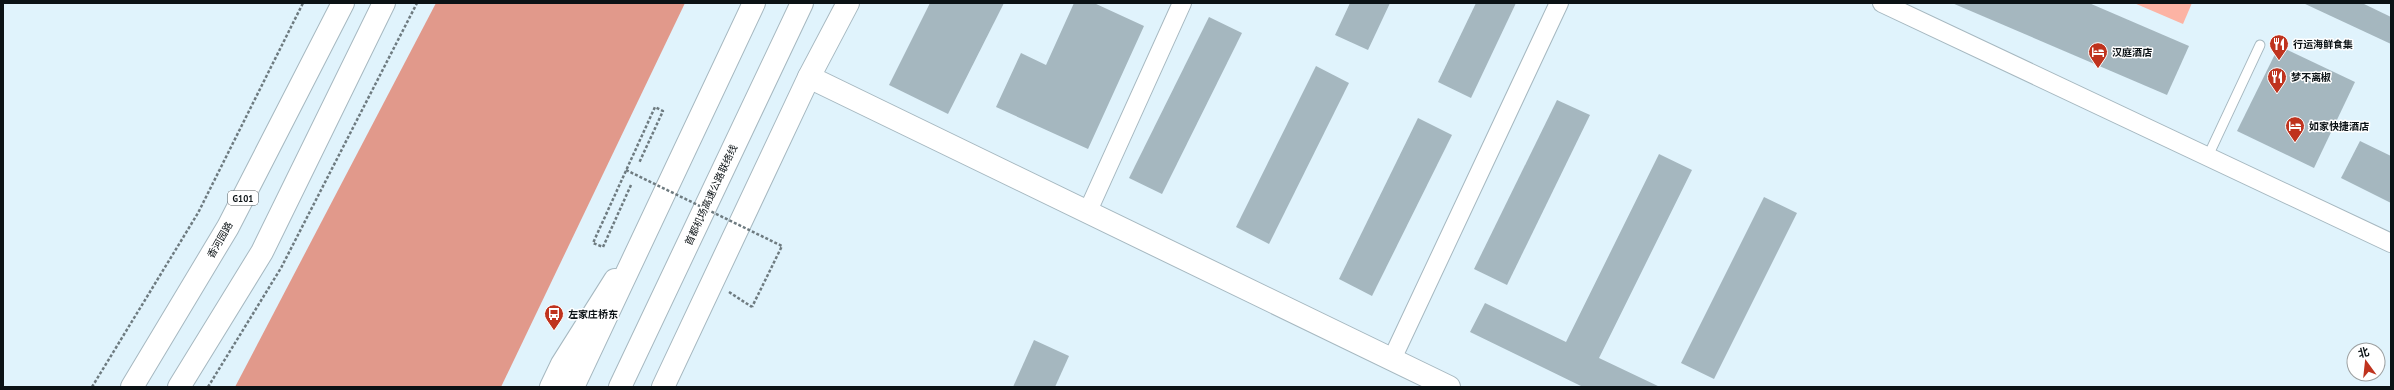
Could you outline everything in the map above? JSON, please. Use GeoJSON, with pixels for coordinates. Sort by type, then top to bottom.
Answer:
{"type":"FeatureCollection","features":[{"type":"Feature","properties":{"kind":"main road","name":"香河园路"},"geometry":{"type":"LineString","coordinates":[[132,387],[228,227],[343,3]]}},
{"type":"Feature","properties":{"kind":"main road"},"geometry":{"type":"LineString","coordinates":[[179,387],[262,252],[384,3]]}},
{"type":"Feature","properties":{"kind":"main road"},"geometry":{"type":"LineString","coordinates":[[573,387],[754,3]]}},
{"type":"Feature","properties":{"kind":"main road","name":"首都机场高速公路联络线"},"geometry":{"type":"LineString","coordinates":[[620,387],[802,3]]}},
{"type":"Feature","properties":{"kind":"main road"},"geometry":{"type":"LineString","coordinates":[[663,387],[809,77],[848,3]]}},
{"type":"Feature","properties":{"kind":"main road"},"geometry":{"type":"LineString","coordinates":[[809,77],[1087,213],[1449,387]]}},
{"type":"Feature","properties":{"kind":"main road"},"geometry":{"type":"LineString","coordinates":[[551,387],[562,364],[657,210]]}},
{"type":"Feature","properties":{"kind":"street"},"geometry":{"type":"LineString","coordinates":[[1087,213],[1182,3]]}},
{"type":"Feature","properties":{"kind":"street"},"geometry":{"type":"LineString","coordinates":[[1392,359],[1559,3]]}},
{"type":"Feature","properties":{"kind":"street"},"geometry":{"type":"LineString","coordinates":[[1882,3],[2391,243]]}},
{"type":"Feature","properties":{"kind":"lane"},"geometry":{"type":"LineString","coordinates":[[2208,156],[2260,45]]}},
{"type":"Feature","properties":{"kind":"path"},"geometry":{"type":"LineString","coordinates":[[92,387],[198,213],[303,3]]}},
{"type":"Feature","properties":{"kind":"path"},"geometry":{"type":"LineString","coordinates":[[208,387],[280,268],[417,3]]}},
{"type":"Feature","properties":{"kind":"path"},"geometry":{"type":"LineString","coordinates":[[631,185],[603,247],[593,242],[655,107],[663,111],[639,163]]}},
{"type":"Feature","properties":{"kind":"path"},"geometry":{"type":"LineString","coordinates":[[626,170],[782,246],[752,307],[713,282]]}},
{"type":"Feature","properties":{"kind":"shaded area"},"geometry":{"type":"Polygon","coordinates":[[[436,3],[685,3],[501,387],[235,387],[436,3]]]}},
{"type":"Feature","properties":{"kind":"shaded area"},"geometry":{"type":"Polygon","coordinates":[[[2134,3],[2192,3],[2183,24],[2134,3]]]}},
{"type":"Feature","properties":{"kind":"building"},"geometry":{"type":"Polygon","coordinates":[[[930,3],[1004,3],[948,114],[889,85],[930,3]]]}},
{"type":"Feature","properties":{"kind":"building"},"geometry":{"type":"Polygon","coordinates":[[[1074,3],[1094,3],[1144,26],[1088,149],[996,107],[1021,53],[1046,65],[1074,3]]]}},
{"type":"Feature","properties":{"kind":"building"},"geometry":{"type":"Polygon","coordinates":[[[1350,3],[1390,3],[1368,50],[1335,35],[1350,3]]]}},
{"type":"Feature","properties":{"kind":"building"},"geometry":{"type":"Polygon","coordinates":[[[1476,3],[1516,3],[1471,98],[1438,82],[1476,3]]]}},
{"type":"Feature","properties":{"kind":"building"},"geometry":{"type":"Polygon","coordinates":[[[1952,3],[2089,3],[2189,46],[2167,95],[1952,3]]]}},
{"type":"Feature","properties":{"kind":"building"},"geometry":{"type":"Polygon","coordinates":[[[2303,3],[2362,3],[2391,17],[2391,44],[2303,3]]]}},
{"type":"Feature","properties":{"kind":"building"},"geometry":{"type":"Polygon","coordinates":[[[1209,17],[1242,33],[1162,194],[1129,178],[1209,17]]]}},
{"type":"Feature","properties":{"kind":"building"},"geometry":{"type":"Polygon","coordinates":[[[2279,46],[2355,82],[2314,168],[2237,131],[2279,46]]]}},
{"type":"Feature","properties":{"kind":"building"},"geometry":{"type":"Polygon","coordinates":[[[1316,66],[1349,83],[1269,244],[1236,227],[1316,66]]]}},
{"type":"Feature","properties":{"kind":"building"},"geometry":{"type":"Polygon","coordinates":[[[1557,100],[1590,115],[1507,285],[1474,269],[1557,100]]]}},
{"type":"Feature","properties":{"kind":"building"},"geometry":{"type":"Polygon","coordinates":[[[1418,118],[1452,135],[1372,296],[1339,279],[1418,118]]]}},
{"type":"Feature","properties":{"kind":"building"},"geometry":{"type":"Polygon","coordinates":[[[2360,141],[2391,156],[2391,203],[2341,178],[2360,141]]]}},
{"type":"Feature","properties":{"kind":"building"},"geometry":{"type":"Polygon","coordinates":[[[1659,154],[1692,170],[1599,358],[1660,387],[1583,387],[1470,332],[1485,303],[1566,342],[1659,154]]]}},
{"type":"Feature","properties":{"kind":"building"},"geometry":{"type":"Polygon","coordinates":[[[1764,197],[1797,213],[1714,379],[1681,363],[1764,197]]]}},
{"type":"Feature","properties":{"kind":"building"},"geometry":{"type":"Polygon","coordinates":[[[1034,340],[1069,356],[1055,387],[1013,387],[1034,340]]]}},
{"type":"Feature","properties":{"kind":"place","name":"行运海鲜食集"},"geometry":{"type":"Point","coordinates":[2279,61]}},
{"type":"Feature","properties":{"kind":"place","name":"汉庭酒店"},"geometry":{"type":"Point","coordinates":[2098,69]}},
{"type":"Feature","properties":{"kind":"place","name":"梦不离椒"},"geometry":{"type":"Point","coordinates":[2277,94]}},
{"type":"Feature","properties":{"kind":"place","name":"如家快捷酒店"},"geometry":{"type":"Point","coordinates":[2295,143]}},
{"type":"Feature","properties":{"kind":"place","name":"左家庄桥东"},"geometry":{"type":"Point","coordinates":[554,331]}}]}
